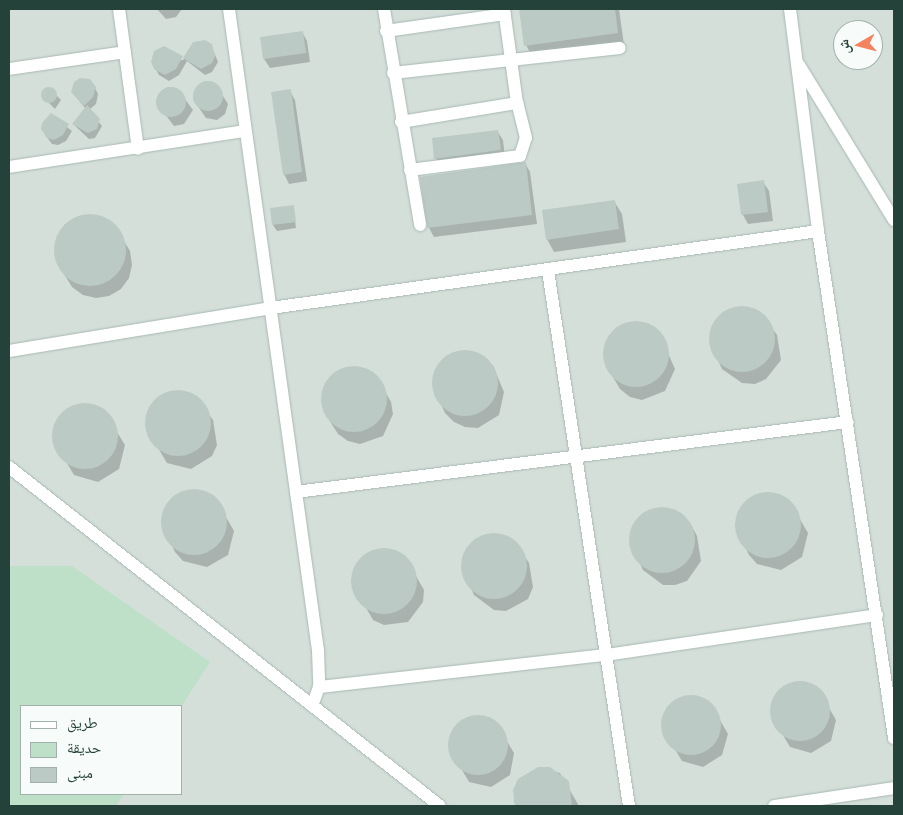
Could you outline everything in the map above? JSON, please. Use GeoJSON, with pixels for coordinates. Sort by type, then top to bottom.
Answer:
{"type":"FeatureCollection","features":[{"type":"Feature","properties":{"kind":"lane"},"geometry":{"type":"LineString","coordinates":[[119,9],[138,148]]}},
{"type":"Feature","properties":{"kind":"lane"},"geometry":{"type":"LineString","coordinates":[[229,9],[244,132],[271,308],[318,650],[319,687],[312,706]]}},
{"type":"Feature","properties":{"kind":"lane"},"geometry":{"type":"LineString","coordinates":[[384,9],[393,74],[420,225]]}},
{"type":"Feature","properties":{"kind":"lane"},"geometry":{"type":"LineString","coordinates":[[790,9],[818,231],[894,738]]}},
{"type":"Feature","properties":{"kind":"lane"},"geometry":{"type":"LineString","coordinates":[[386,31],[504,11],[517,103],[526,138],[520,156],[410,170]]}},
{"type":"Feature","properties":{"kind":"lane"},"geometry":{"type":"LineString","coordinates":[[393,74],[620,48]]}},
{"type":"Feature","properties":{"kind":"lane"},"geometry":{"type":"LineString","coordinates":[[9,69],[125,52]]}},
{"type":"Feature","properties":{"kind":"lane"},"geometry":{"type":"LineString","coordinates":[[797,60],[894,220]]}},
{"type":"Feature","properties":{"kind":"lane"},"geometry":{"type":"LineString","coordinates":[[401,122],[517,103]]}},
{"type":"Feature","properties":{"kind":"lane"},"geometry":{"type":"LineString","coordinates":[[9,168],[244,132]]}},
{"type":"Feature","properties":{"kind":"lane"},"geometry":{"type":"LineString","coordinates":[[9,351],[271,308],[548,271],[818,231]]}},
{"type":"Feature","properties":{"kind":"lane"},"geometry":{"type":"LineString","coordinates":[[548,271],[574,456],[629,806]]}},
{"type":"Feature","properties":{"kind":"lane"},"geometry":{"type":"LineString","coordinates":[[296,492],[848,422]]}},
{"type":"Feature","properties":{"kind":"lane"},"geometry":{"type":"LineString","coordinates":[[9,467],[440,806]]}},
{"type":"Feature","properties":{"kind":"lane"},"geometry":{"type":"LineString","coordinates":[[319,687],[606,655],[877,615]]}},
{"type":"Feature","properties":{"kind":"lane"},"geometry":{"type":"LineString","coordinates":[[774,806],[894,788]]}},
{"type":"Feature","properties":{"kind":"shaded area"},"geometry":{"type":"Polygon","coordinates":[[[9,9],[894,9],[894,806],[9,806],[9,9]]]}},
{"type":"Feature","properties":{"kind":"green space"},"geometry":{"type":"Polygon","coordinates":[[[9,566],[72,566],[210,662],[182,705],[20,705],[20,795],[123,795],[116,806],[9,806],[9,566]]]}},
{"type":"Feature","properties":{"kind":"building"},"geometry":{"type":"Polygon","coordinates":[[[519,9],[615,9],[618,33],[524,46],[519,9]]]}},
{"type":"Feature","properties":{"kind":"building"},"geometry":{"type":"Polygon","coordinates":[[[303,31],[306,53],[263,59],[260,37],[303,31]]]}},
{"type":"Feature","properties":{"kind":"building"},"geometry":{"type":"Polygon","coordinates":[[[205,40],[212,44],[215,56],[212,63],[201,69],[183,58],[193,42],[205,40]]]}},
{"type":"Feature","properties":{"kind":"building"},"geometry":{"type":"Polygon","coordinates":[[[164,46],[183,56],[176,69],[165,75],[154,69],[151,62],[154,51],[164,46]]]}},
{"type":"Feature","properties":{"kind":"building"},"geometry":{"type":"Polygon","coordinates":[[[80,78],[90,79],[96,87],[93,97],[84,106],[71,92],[74,82],[80,78]]]}},
{"type":"Feature","properties":{"kind":"building"},"geometry":{"type":"Polygon","coordinates":[[[208,81],[219,85],[223,96],[219,107],[208,111],[197,107],[193,96],[197,85],[208,81]]]}},
{"type":"Feature","properties":{"kind":"building"},"geometry":{"type":"Polygon","coordinates":[[[46,87],[52,87],[57,92],[55,101],[46,103],[41,98],[41,92],[46,87]]]}},
{"type":"Feature","properties":{"kind":"building"},"geometry":{"type":"Polygon","coordinates":[[[171,87],[182,91],[186,102],[182,113],[171,117],[160,113],[156,102],[160,91],[171,87]]]}},
{"type":"Feature","properties":{"kind":"building"},"geometry":{"type":"Polygon","coordinates":[[[291,89],[302,172],[283,175],[271,92],[291,89]]]}},
{"type":"Feature","properties":{"kind":"building"},"geometry":{"type":"Polygon","coordinates":[[[87,105],[100,119],[97,129],[88,133],[72,124],[87,105]]]}},
{"type":"Feature","properties":{"kind":"building"},"geometry":{"type":"Polygon","coordinates":[[[51,113],[69,124],[63,135],[54,140],[47,138],[41,129],[42,123],[51,113]]]}},
{"type":"Feature","properties":{"kind":"building"},"geometry":{"type":"Polygon","coordinates":[[[498,130],[501,150],[434,159],[432,138],[498,130]]]}},
{"type":"Feature","properties":{"kind":"building"},"geometry":{"type":"Polygon","coordinates":[[[526,162],[532,215],[427,228],[420,177],[526,162]]]}},
{"type":"Feature","properties":{"kind":"building"},"geometry":{"type":"Polygon","coordinates":[[[764,180],[768,212],[741,215],[737,184],[764,180]]]}},
{"type":"Feature","properties":{"kind":"building"},"geometry":{"type":"Polygon","coordinates":[[[615,200],[619,229],[546,240],[542,210],[615,200]]]}},
{"type":"Feature","properties":{"kind":"building"},"geometry":{"type":"Polygon","coordinates":[[[294,205],[296,222],[272,225],[270,208],[294,205]]]}},
{"type":"Feature","properties":{"kind":"building"},"geometry":{"type":"Polygon","coordinates":[[[90,214],[110,220],[120,230],[126,250],[120,270],[110,280],[90,286],[70,280],[60,270],[54,250],[60,230],[70,220],[90,214]]]}},
{"type":"Feature","properties":{"kind":"building"},"geometry":{"type":"Polygon","coordinates":[[[736,306],[748,306],[760,311],[770,321],[775,333],[773,352],[760,367],[748,372],[736,372],[724,367],[714,357],[709,345],[709,333],[714,321],[724,311],[736,306]]]}},
{"type":"Feature","properties":{"kind":"building"},"geometry":{"type":"Polygon","coordinates":[[[630,321],[642,321],[654,326],[664,336],[669,348],[667,367],[654,382],[642,387],[630,387],[618,382],[608,372],[603,360],[603,348],[608,336],[618,326],[630,321]]]}},
{"type":"Feature","properties":{"kind":"building"},"geometry":{"type":"Polygon","coordinates":[[[459,350],[471,350],[483,355],[493,365],[498,377],[496,396],[483,411],[471,416],[459,416],[447,411],[437,401],[432,389],[432,377],[437,365],[447,355],[459,350]]]}},
{"type":"Feature","properties":{"kind":"building"},"geometry":{"type":"Polygon","coordinates":[[[348,366],[360,366],[372,371],[382,381],[387,393],[385,412],[372,427],[360,432],[348,432],[336,427],[326,417],[321,405],[321,393],[326,381],[336,371],[348,366]]]}},
{"type":"Feature","properties":{"kind":"building"},"geometry":{"type":"Polygon","coordinates":[[[172,390],[184,390],[196,395],[206,405],[211,417],[209,436],[196,451],[184,456],[172,456],[160,451],[150,441],[145,429],[145,417],[150,405],[160,395],[172,390]]]}},
{"type":"Feature","properties":{"kind":"building"},"geometry":{"type":"Polygon","coordinates":[[[79,403],[91,403],[103,408],[113,418],[118,430],[116,449],[103,464],[91,469],[79,469],[67,464],[57,454],[52,442],[52,430],[57,418],[67,408],[79,403]]]}},
{"type":"Feature","properties":{"kind":"building"},"geometry":{"type":"Polygon","coordinates":[[[188,489],[200,489],[212,494],[222,504],[227,516],[225,535],[212,550],[200,555],[188,555],[176,550],[166,540],[161,528],[161,516],[166,504],[176,494],[188,489]]]}},
{"type":"Feature","properties":{"kind":"building"},"geometry":{"type":"Polygon","coordinates":[[[762,492],[774,492],[786,497],[796,507],[801,519],[799,538],[786,553],[774,558],[762,558],[750,553],[740,543],[735,531],[735,519],[740,507],[750,497],[762,492]]]}},
{"type":"Feature","properties":{"kind":"building"},"geometry":{"type":"Polygon","coordinates":[[[656,507],[668,507],[680,512],[690,522],[695,534],[693,553],[680,568],[668,573],[656,573],[644,568],[634,558],[629,546],[629,534],[634,522],[644,512],[656,507]]]}},
{"type":"Feature","properties":{"kind":"building"},"geometry":{"type":"Polygon","coordinates":[[[488,533],[500,533],[512,538],[522,548],[527,560],[525,579],[512,594],[500,599],[488,599],[476,594],[466,584],[461,572],[461,560],[466,548],[476,538],[488,533]]]}},
{"type":"Feature","properties":{"kind":"building"},"geometry":{"type":"Polygon","coordinates":[[[390,548],[408,557],[415,568],[417,581],[415,594],[408,605],[397,612],[378,614],[360,605],[353,594],[351,575],[360,557],[371,550],[390,548]]]}},
{"type":"Feature","properties":{"kind":"building"},"geometry":{"type":"Polygon","coordinates":[[[800,681],[817,686],[825,694],[830,711],[825,728],[817,736],[800,741],[783,736],[775,728],[770,711],[775,694],[783,686],[800,681]]]}},
{"type":"Feature","properties":{"kind":"building"},"geometry":{"type":"Polygon","coordinates":[[[691,695],[708,700],[716,708],[721,725],[716,742],[708,750],[691,755],[674,750],[666,742],[661,725],[666,708],[674,700],[691,695]]]}},
{"type":"Feature","properties":{"kind":"building"},"geometry":{"type":"Polygon","coordinates":[[[478,715],[495,720],[503,728],[508,745],[503,762],[495,770],[478,775],[461,770],[453,762],[448,745],[453,728],[461,720],[478,715]]]}},
{"type":"Feature","properties":{"kind":"building"},"geometry":{"type":"Polygon","coordinates":[[[538,767],[550,767],[569,781],[572,806],[515,806],[513,790],[518,779],[538,767]]]}}]}
